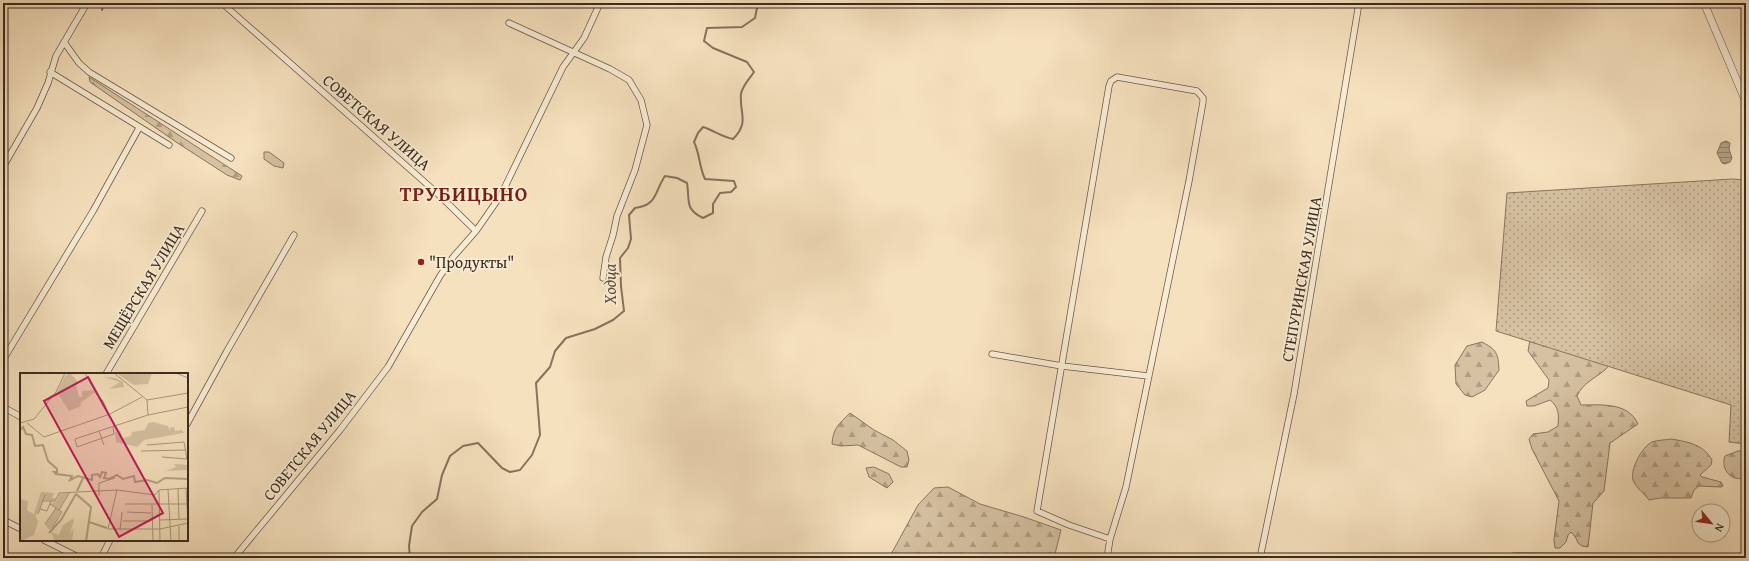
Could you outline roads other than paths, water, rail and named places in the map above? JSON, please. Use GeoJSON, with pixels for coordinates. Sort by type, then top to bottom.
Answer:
{"type":"FeatureCollection","features":[{"type":"Feature","properties":{"kind":"street"},"geometry":{"type":"LineString","coordinates":[[3,167],[37,108],[48,83],[50,72],[56,56],[87,3]]}},
{"type":"Feature","properties":{"kind":"street","name":"СОВЕТСКАЯ УЛИЦА"},"geometry":{"type":"LineString","coordinates":[[222,3],[438,193],[476,231],[454,256],[440,276],[388,367],[340,430],[234,558]]}},
{"type":"Feature","properties":{"kind":"street"},"geometry":{"type":"LineString","coordinates":[[476,231],[501,195],[563,67],[584,38],[600,3]]}},
{"type":"Feature","properties":{"kind":"street","name":"СТЕПУРИНСКАЯ УЛИЦА"},"geometry":{"type":"LineString","coordinates":[[1260,558],[1294,394],[1359,3]]}},
{"type":"Feature","properties":{"kind":"street"},"geometry":{"type":"LineString","coordinates":[[1704,3],[1746,102]]}},
{"type":"Feature","properties":{"kind":"street"},"geometry":{"type":"LineString","coordinates":[[509,23],[610,69],[629,80],[641,100],[647,125],[635,170],[617,216],[606,257],[603,278]]}},
{"type":"Feature","properties":{"kind":"street"},"geometry":{"type":"LineString","coordinates":[[64,42],[79,63],[89,72],[231,158]]}},
{"type":"Feature","properties":{"kind":"street"},"geometry":{"type":"LineString","coordinates":[[50,72],[169,145]]}},
{"type":"Feature","properties":{"kind":"street"},"geometry":{"type":"LineString","coordinates":[[1107,558],[1110,539],[1126,487],[1189,181],[1203,98],[1197,91],[1117,77],[1111,81],[1109,86],[1038,511],[1069,525],[1110,539]]}},
{"type":"Feature","properties":{"kind":"street"},"geometry":{"type":"LineString","coordinates":[[3,360],[93,211],[139,128]]}},
{"type":"Feature","properties":{"kind":"street","name":"МЕЩЁРСКАЯ УЛИЦА"},"geometry":{"type":"LineString","coordinates":[[107,373],[202,211]]}},
{"type":"Feature","properties":{"kind":"street"},"geometry":{"type":"LineString","coordinates":[[188,422],[294,235]]}},
{"type":"Feature","properties":{"kind":"street"},"geometry":{"type":"LineString","coordinates":[[992,354],[1062,366],[1148,376]]}},
{"type":"Feature","properties":{"kind":"street"},"geometry":{"type":"LineString","coordinates":[[3,407],[20,416]]}},
{"type":"Feature","properties":{"kind":"street"},"geometry":{"type":"LineString","coordinates":[[3,520],[20,528]]}},
{"type":"Feature","properties":{"kind":"street"},"geometry":{"type":"LineString","coordinates":[[46,541],[80,558]]}},
{"type":"Feature","properties":{"kind":"street"},"geometry":{"type":"LineString","coordinates":[[101,558],[110,541]]}},
{"type":"Feature","properties":{"kind":"street"},"geometry":{"type":"LineString","coordinates":[[1498,558],[1515,556],[1746,557]]}},
{"type":"Feature","properties":{"kind":"waterway"},"geometry":{"type":"LineString","coordinates":[[102,10],[104,3]]}},
{"type":"Feature","properties":{"kind":"waterway","name":"Ходца"},"geometry":{"type":"LineString","coordinates":[[410,558],[409,546],[412,526],[422,512],[437,499],[442,475],[450,456],[463,446],[478,443],[502,468],[510,472],[520,470],[532,455],[540,435],[536,383],[550,367],[555,351],[566,338],[595,329],[613,320],[624,311],[620,258],[628,248],[631,239],[629,215],[635,208],[648,204],[652,201],[665,176],[677,178],[687,183],[690,207],[697,215],[703,218],[713,213],[713,204],[720,193],[731,192],[736,187],[734,181],[705,179],[694,142],[698,133],[703,127],[733,139],[741,127],[743,117],[741,94],[744,85],[754,72],[747,62],[713,48],[704,41],[707,28],[742,27],[755,18],[758,3]]}},
{"type":"Feature","properties":{"kind":"place","name":"\"Продукты\""},"geometry":{"type":"Point","coordinates":[421,262]}},
{"type":"Feature","properties":{"kind":"district","name":"ТРУБИЦЫНО"},"geometry":{"type":"Point","coordinates":[464,194]}}]}
